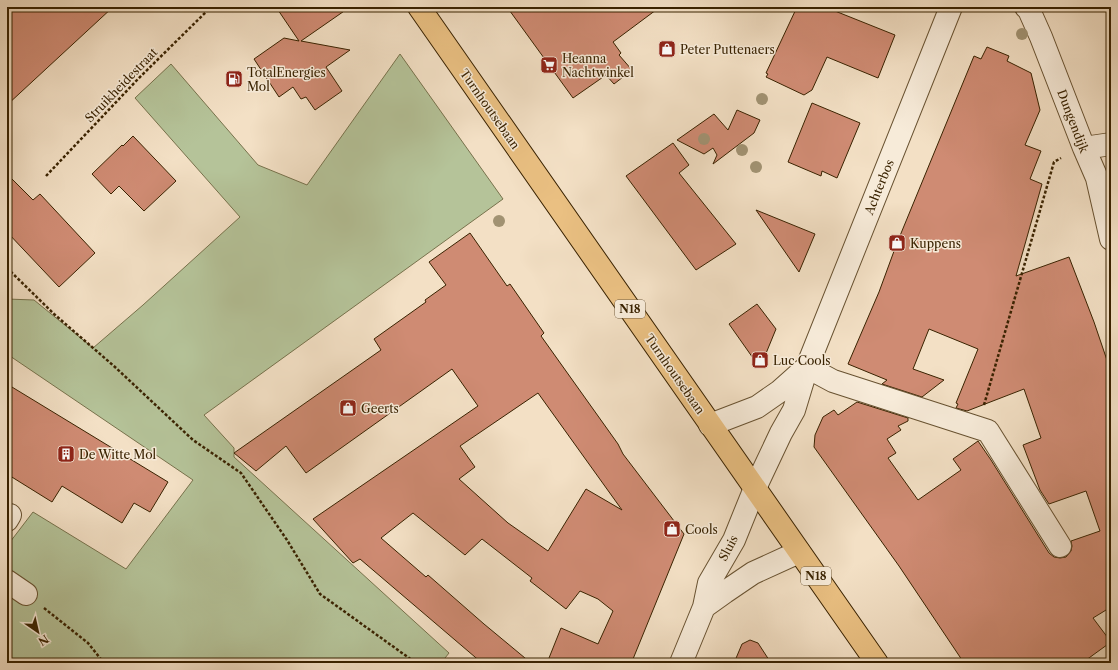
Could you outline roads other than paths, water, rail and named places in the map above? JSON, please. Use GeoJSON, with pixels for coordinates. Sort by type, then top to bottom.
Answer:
{"type":"FeatureCollection","features":[{"type":"Feature","properties":{"kind":"main road","name":"Turnhoutsebaan"},"geometry":{"type":"LineString","coordinates":[[419,7],[877,663]]}},
{"type":"Feature","properties":{"kind":"street","name":"Achterbos"},"geometry":{"type":"LineString","coordinates":[[755,488],[781,433],[794,410],[807,367],[951,7]]}},
{"type":"Feature","properties":{"kind":"street","name":"Dungendijk"},"geometry":{"type":"LineString","coordinates":[[1026,7],[1029,10],[1041,37],[1084,148],[1104,182],[1111,239]]}},
{"type":"Feature","properties":{"kind":"street"},"geometry":{"type":"LineString","coordinates":[[1084,148],[1111,144]]}},
{"type":"Feature","properties":{"kind":"street","name":"Achterbos"},"geometry":{"type":"LineString","coordinates":[[710,425],[757,407],[807,367]]}},
{"type":"Feature","properties":{"kind":"street"},"geometry":{"type":"LineString","coordinates":[[807,367],[833,381],[988,431],[1060,546]]}},
{"type":"Feature","properties":{"kind":"street","name":"Sluis"},"geometry":{"type":"LineString","coordinates":[[681,663],[704,608],[709,583],[734,540],[755,488]]}},
{"type":"Feature","properties":{"kind":"street"},"geometry":{"type":"LineString","coordinates":[[704,608],[753,573],[799,552]]}},
{"type":"Feature","properties":{"kind":"street"},"geometry":{"type":"LineString","coordinates":[[7,581],[26,594]]}},
{"type":"Feature","properties":{"kind":"place","name":"Peter Puttenaers"},"geometry":{"type":"Point","coordinates":[667,49]}},
{"type":"Feature","properties":{"kind":"place","name":"Heanna Nachtwinkel"},"geometry":{"type":"Point","coordinates":[549,65]}},
{"type":"Feature","properties":{"kind":"place","name":"TotalEnergies Mol"},"geometry":{"type":"Point","coordinates":[234,79]}},
{"type":"Feature","properties":{"kind":"place","name":"Kuppens"},"geometry":{"type":"Point","coordinates":[897,243]}},
{"type":"Feature","properties":{"kind":"place","name":"Luc Cools"},"geometry":{"type":"Point","coordinates":[760,360]}},
{"type":"Feature","properties":{"kind":"place","name":"Geerts"},"geometry":{"type":"Point","coordinates":[348,408]}},
{"type":"Feature","properties":{"kind":"place","name":"De Witte Mol"},"geometry":{"type":"Point","coordinates":[66,454]}},
{"type":"Feature","properties":{"kind":"place","name":"Cools"},"geometry":{"type":"Point","coordinates":[672,529]}}]}
